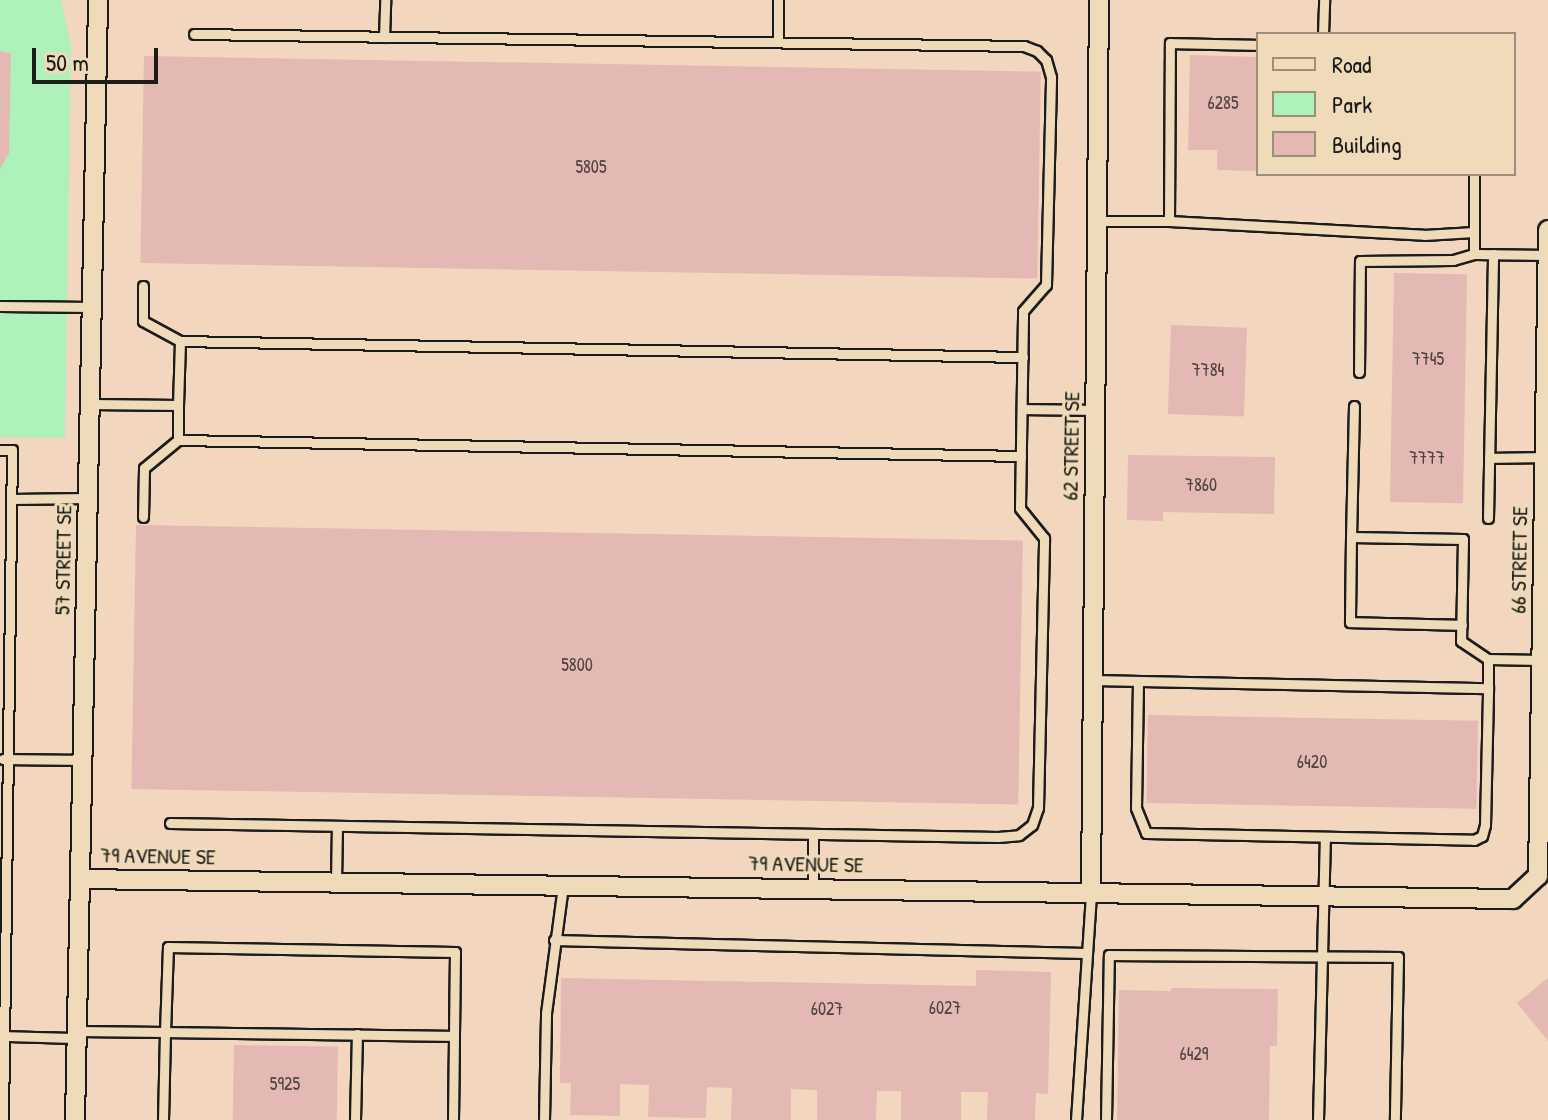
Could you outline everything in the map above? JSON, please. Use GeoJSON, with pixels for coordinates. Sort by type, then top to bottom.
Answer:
{"type":"FeatureCollection","features":[{"type":"Feature","properties":{"kind":"street","name":"57 STREET SE"},"geometry":{"type":"LineString","coordinates":[[75,1120],[98,0]]}},
{"type":"Feature","properties":{"kind":"street","name":"62 STREET SE"},"geometry":{"type":"LineString","coordinates":[[1091,892],[1099,0]]}},
{"type":"Feature","properties":{"kind":"street","name":"66 STREET SE"},"geometry":{"type":"LineString","coordinates":[[1527,886],[1538,876],[1548,230]]}},
{"type":"Feature","properties":{"kind":"street","name":"79 AVENUE SE"},"geometry":{"type":"LineString","coordinates":[[80,879],[1513,899],[1527,886]]}},
{"type":"Feature","properties":{"kind":"lane"},"geometry":{"type":"LineString","coordinates":[[384,37],[385,0]]}},
{"type":"Feature","properties":{"kind":"lane"},"geometry":{"type":"LineString","coordinates":[[778,0],[778,42]]}},
{"type":"Feature","properties":{"kind":"lane"},"geometry":{"type":"LineString","coordinates":[[1323,32],[1324,0]]}},
{"type":"Feature","properties":{"kind":"lane"},"geometry":{"type":"LineString","coordinates":[[170,823],[998,837],[1019,835],[1032,825],[1038,808],[1044,538],[1020,508],[1023,311],[1046,285],[1051,77],[1046,60],[1024,46],[194,34]]}},
{"type":"Feature","properties":{"kind":"lane"},"geometry":{"type":"LineString","coordinates":[[1169,221],[1170,43],[1256,45]]}},
{"type":"Feature","properties":{"kind":"lane"},"geometry":{"type":"LineString","coordinates":[[1474,176],[1474,254]]}},
{"type":"Feature","properties":{"kind":"lane"},"geometry":{"type":"LineString","coordinates":[[1097,221],[1169,221],[1424,235],[1474,232]]}},
{"type":"Feature","properties":{"kind":"lane"},"geometry":{"type":"LineString","coordinates":[[1359,372],[1360,261],[1453,260],[1474,254],[1548,255]]}},
{"type":"Feature","properties":{"kind":"lane"},"geometry":{"type":"LineString","coordinates":[[1488,518],[1493,254]]}},
{"type":"Feature","properties":{"kind":"lane"},"geometry":{"type":"LineString","coordinates":[[143,286],[143,321],[180,341],[1023,357]]}},
{"type":"Feature","properties":{"kind":"lane"},"geometry":{"type":"LineString","coordinates":[[0,306],[92,307]]}},
{"type":"Feature","properties":{"kind":"lane"},"geometry":{"type":"LineString","coordinates":[[178,440],[180,341]]}},
{"type":"Feature","properties":{"kind":"lane"},"geometry":{"type":"LineString","coordinates":[[90,404],[178,405]]}},
{"type":"Feature","properties":{"kind":"lane"},"geometry":{"type":"LineString","coordinates":[[1354,406],[1350,622],[1462,625]]}},
{"type":"Feature","properties":{"kind":"lane"},"geometry":{"type":"LineString","coordinates":[[1022,409],[1095,410]]}},
{"type":"Feature","properties":{"kind":"lane"},"geometry":{"type":"LineString","coordinates":[[143,517],[144,468],[178,440],[1021,456]]}},
{"type":"Feature","properties":{"kind":"lane"},"geometry":{"type":"LineString","coordinates":[[0,450],[12,450],[3,759],[3,1120]]}},
{"type":"Feature","properties":{"kind":"lane"},"geometry":{"type":"LineString","coordinates":[[1489,458],[1544,457]]}},
{"type":"Feature","properties":{"kind":"lane"},"geometry":{"type":"LineString","coordinates":[[11,499],[88,498]]}},
{"type":"Feature","properties":{"kind":"lane"},"geometry":{"type":"LineString","coordinates":[[1351,537],[1463,539],[1461,641],[1488,659],[1541,660]]}},
{"type":"Feature","properties":{"kind":"lane"},"geometry":{"type":"LineString","coordinates":[[1138,681],[1136,808],[1146,833],[1474,840],[1482,836],[1488,659]]}},
{"type":"Feature","properties":{"kind":"lane"},"geometry":{"type":"LineString","coordinates":[[1093,680],[1488,688]]}},
{"type":"Feature","properties":{"kind":"lane"},"geometry":{"type":"LineString","coordinates":[[3,759],[83,760]]}},
{"type":"Feature","properties":{"kind":"lane"},"geometry":{"type":"LineString","coordinates":[[336,882],[337,826]]}},
{"type":"Feature","properties":{"kind":"lane"},"geometry":{"type":"LineString","coordinates":[[813,834],[813,888]]}},
{"type":"Feature","properties":{"kind":"lane"},"geometry":{"type":"LineString","coordinates":[[1318,1120],[1325,837]]}},
{"type":"Feature","properties":{"kind":"lane"},"geometry":{"type":"LineString","coordinates":[[544,1120],[546,1013],[563,885]]}},
{"type":"Feature","properties":{"kind":"lane"},"geometry":{"type":"LineString","coordinates":[[1076,1120],[1091,892]]}},
{"type":"Feature","properties":{"kind":"lane"},"geometry":{"type":"LineString","coordinates":[[554,940],[1085,953]]}},
{"type":"Feature","properties":{"kind":"lane"},"geometry":{"type":"LineString","coordinates":[[163,1120],[168,947],[455,952],[453,1120]]}},
{"type":"Feature","properties":{"kind":"lane"},"geometry":{"type":"LineString","coordinates":[[1106,1120],[1109,955],[1398,957],[1395,1120]]}},
{"type":"Feature","properties":{"kind":"lane"},"geometry":{"type":"LineString","coordinates":[[4,1036],[165,1032],[454,1036]]}},
{"type":"Feature","properties":{"kind":"lane"},"geometry":{"type":"LineString","coordinates":[[355,1120],[357,1034]]}},
{"type":"Feature","properties":{"kind":"green space"},"geometry":{"type":"Polygon","coordinates":[[[0,0],[61,0],[71,46],[65,438],[0,437],[0,0]]]}},
{"type":"Feature","properties":{"kind":"building"},"geometry":{"type":"Polygon","coordinates":[[[0,51],[11,53],[9,153],[0,169],[0,51]]]}},
{"type":"Feature","properties":{"kind":"building"},"geometry":{"type":"Polygon","coordinates":[[[1190,55],[1256,57],[1256,171],[1217,170],[1217,150],[1188,150],[1190,55]]]}},
{"type":"Feature","properties":{"kind":"building"},"geometry":{"type":"Polygon","coordinates":[[[144,56],[1041,72],[1037,279],[140,263],[144,56]]]}},
{"type":"Feature","properties":{"kind":"building"},"geometry":{"type":"Polygon","coordinates":[[[1394,273],[1467,274],[1463,503],[1390,502],[1394,273]]]}},
{"type":"Feature","properties":{"kind":"building"},"geometry":{"type":"Polygon","coordinates":[[[1171,325],[1247,328],[1244,417],[1168,414],[1171,325]]]}},
{"type":"Feature","properties":{"kind":"building"},"geometry":{"type":"Polygon","coordinates":[[[1128,455],[1275,457],[1274,514],[1163,512],[1163,521],[1127,520],[1128,455]]]}},
{"type":"Feature","properties":{"kind":"building"},"geometry":{"type":"Polygon","coordinates":[[[136,525],[1023,540],[1018,804],[131,789],[136,525]]]}},
{"type":"Feature","properties":{"kind":"building"},"geometry":{"type":"Polygon","coordinates":[[[1148,715],[1478,721],[1476,809],[1146,803],[1148,715]]]}},
{"type":"Feature","properties":{"kind":"building"},"geometry":{"type":"Polygon","coordinates":[[[976,970],[1051,972],[1048,1094],[1036,1093],[1035,1120],[987,1120],[988,1092],[961,1092],[961,1120],[901,1120],[901,1091],[877,1091],[876,1120],[817,1120],[817,1090],[791,1089],[791,1120],[731,1120],[732,1088],[707,1087],[706,1118],[648,1117],[649,1085],[620,1084],[620,1116],[570,1115],[571,1083],[560,1083],[561,978],[976,986],[976,970]]]}},
{"type":"Feature","properties":{"kind":"building"},"geometry":{"type":"Polygon","coordinates":[[[1548,978],[1548,1041],[1517,1003],[1548,978]]]}},
{"type":"Feature","properties":{"kind":"building"},"geometry":{"type":"Polygon","coordinates":[[[1171,988],[1278,989],[1277,1046],[1270,1046],[1269,1120],[1117,1120],[1119,990],[1171,991],[1171,988]]]}},
{"type":"Feature","properties":{"kind":"building"},"geometry":{"type":"Polygon","coordinates":[[[234,1045],[338,1047],[337,1120],[233,1120],[234,1045]]]}}]}
